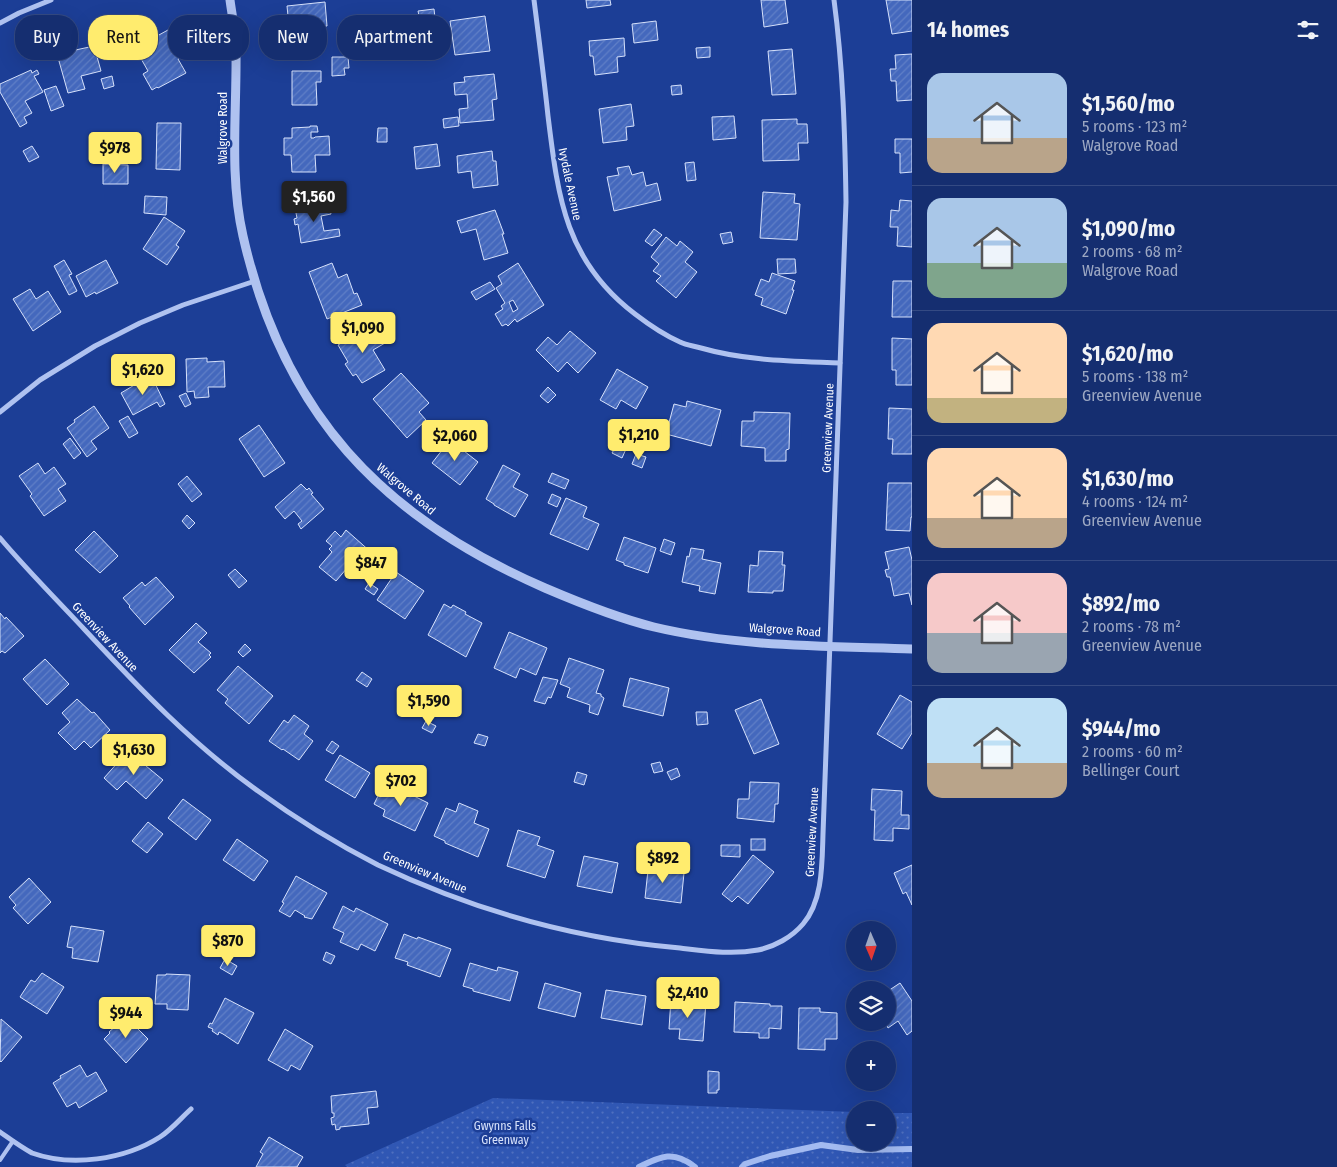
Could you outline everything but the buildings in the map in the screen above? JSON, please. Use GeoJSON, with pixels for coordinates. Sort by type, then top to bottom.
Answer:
{"type":"FeatureCollection","features":[{"type":"Feature","properties":{"kind":"street"},"geometry":{"type":"LineString","coordinates":[[0,23],[51,0]]}},
{"type":"Feature","properties":{"kind":"street","name":"Walgrove Road"},"geometry":{"type":"LineString","coordinates":[[230,0],[236,46],[236,188],[242,234],[255,281],[276,339],[309,402],[364,471],[393,498],[450,539],[484,560],[547,589],[604,611],[654,627],[723,638],[768,643],[912,649]]}},
{"type":"Feature","properties":{"kind":"street","name":"Ivydale Avenue"},"geometry":{"type":"LineString","coordinates":[[534,0],[555,171],[561,200],[569,230],[594,274],[619,301],[646,322],[680,342],[714,352],[753,358],[840,363]]}},
{"type":"Feature","properties":{"kind":"street","name":"Greenview Avenue"},"geometry":{"type":"LineString","coordinates":[[0,538],[148,697],[203,748],[257,790],[310,826],[377,864],[442,892],[510,916],[593,936],[659,946],[733,953],[760,950],[786,939],[804,923],[815,902],[821,871],[846,202],[845,123],[840,50],[834,0]]}},
{"type":"Feature","properties":{"kind":"street"},"geometry":{"type":"LineString","coordinates":[[0,412],[40,380],[95,346],[140,323],[183,305],[255,281]]}},
{"type":"Feature","properties":{"kind":"street"},"geometry":{"type":"LineString","coordinates":[[0,1132],[32,1153],[51,1159],[91,1162],[134,1151],[161,1137],[191,1109]]}},
{"type":"Feature","properties":{"kind":"lane"},"geometry":{"type":"LineString","coordinates":[[0,1160],[13,1141]]}},
{"type":"Feature","properties":{"kind":"green space","name":"Gwynns Falls Greenway"},"geometry":{"type":"Polygon","coordinates":[[[493,1098],[846,1112],[846,1151],[896,1151],[896,1113],[912,1113],[912,1167],[347,1167],[345,1165],[493,1098]]]}},
{"type":"Feature","properties":{"kind":"waterway"},"geometry":{"type":"LineString","coordinates":[[742,1167],[745,1164],[770,1156],[821,1145],[858,1150],[912,1149]]}},
{"type":"Feature","properties":{"kind":"waterway"},"geometry":{"type":"LineString","coordinates":[[639,1167],[667,1156],[680,1158],[695,1167]]}}]}
